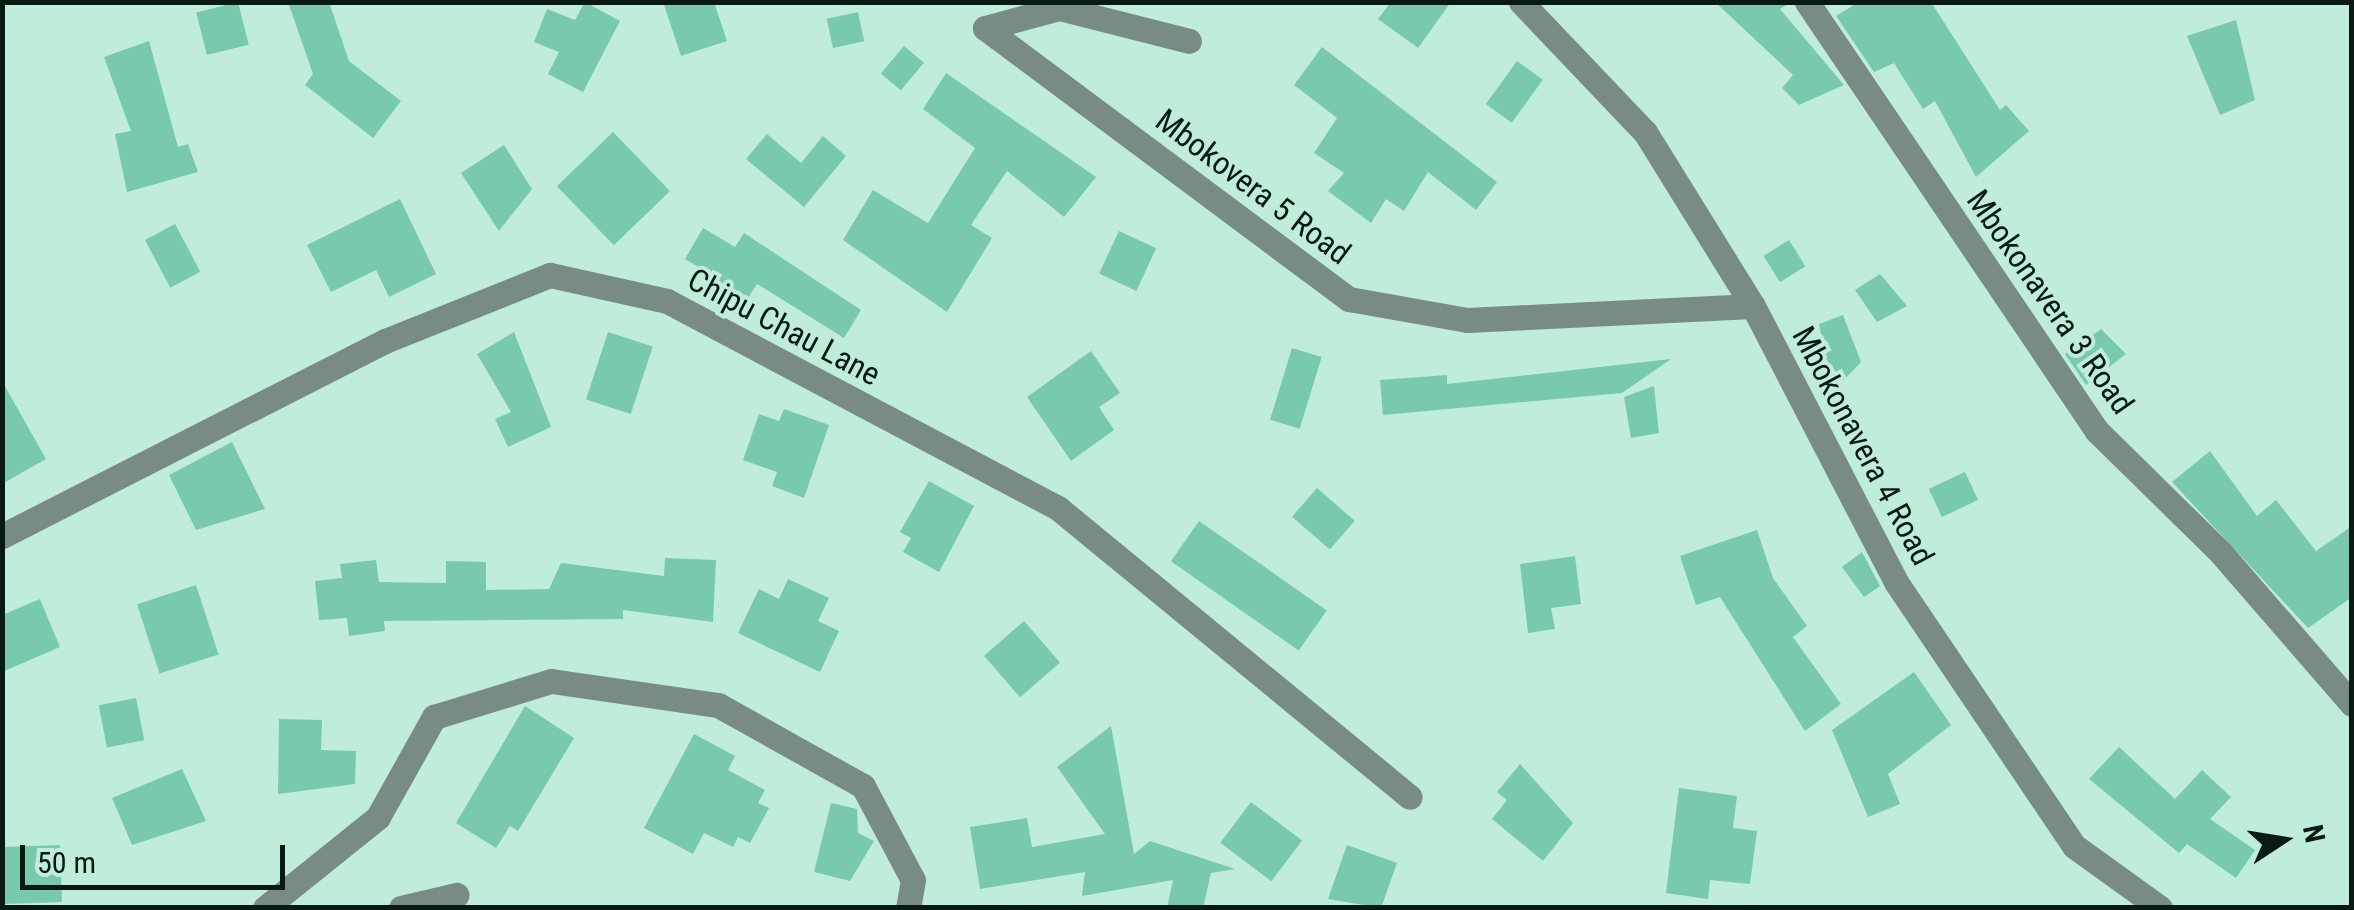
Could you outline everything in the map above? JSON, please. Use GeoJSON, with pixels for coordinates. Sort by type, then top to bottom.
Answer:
{"type":"FeatureCollection","features":[{"type":"Feature","properties":{"kind":"street","name":"Mbokonavera 4 Road"},"geometry":{"type":"LineString","coordinates":[[1521,2],[1645,132],[1753,306],[1896,582],[2074,846],[2160,908]]}},
{"type":"Feature","properties":{"kind":"street","name":"Mbokonavera 3 Road"},"geometry":{"type":"LineString","coordinates":[[1807,2],[2097,430],[2222,553],[2352,704]]}},
{"type":"Feature","properties":{"kind":"street","name":"Mbokovera 5 Road"},"geometry":{"type":"LineString","coordinates":[[1190,41],[1059,8],[985,28],[1350,300],[1467,320],[1753,306]]}},
{"type":"Feature","properties":{"kind":"street","name":"Chipu Chau Lane"},"geometry":{"type":"LineString","coordinates":[[2,536],[385,342],[550,275],[666,300],[1058,508],[1410,796]]}},
{"type":"Feature","properties":{"kind":"street"},"geometry":{"type":"LineString","coordinates":[[264,908],[378,817],[434,717],[551,682],[718,705],[863,786],[914,880],[908,908]]}},
{"type":"Feature","properties":{"kind":"street"},"geometry":{"type":"LineString","coordinates":[[401,908],[456,895]]}},
{"type":"Feature","properties":{"kind":"building"},"geometry":{"type":"Polygon","coordinates":[[[238,2],[249,45],[207,55],[196,12],[238,2]]]}},
{"type":"Feature","properties":{"kind":"building"},"geometry":{"type":"Polygon","coordinates":[[[288,2],[329,2],[349,61],[401,101],[373,138],[305,85],[313,74],[288,2]]]}},
{"type":"Feature","properties":{"kind":"building"},"geometry":{"type":"Polygon","coordinates":[[[585,2],[620,21],[583,92],[548,74],[559,52],[534,42],[547,9],[575,20],[585,2]]]}},
{"type":"Feature","properties":{"kind":"building"},"geometry":{"type":"Polygon","coordinates":[[[663,2],[714,2],[727,41],[681,56],[663,2]]]}},
{"type":"Feature","properties":{"kind":"building"},"geometry":{"type":"Polygon","coordinates":[[[1391,2],[1451,2],[1418,48],[1378,19],[1391,2]]]}},
{"type":"Feature","properties":{"kind":"building"},"geometry":{"type":"Polygon","coordinates":[[[1715,2],[1791,2],[1780,9],[1844,85],[1799,105],[1782,88],[1793,75],[1715,2]]]}},
{"type":"Feature","properties":{"kind":"building"},"geometry":{"type":"Polygon","coordinates":[[[1859,2],[1931,2],[2000,110],[2006,105],[2029,131],[1976,177],[1935,101],[1923,109],[1894,63],[1874,72],[1836,16],[1859,2]]]}},
{"type":"Feature","properties":{"kind":"building"},"geometry":{"type":"Polygon","coordinates":[[[858,12],[864,41],[833,48],[827,19],[858,12]]]}},
{"type":"Feature","properties":{"kind":"building"},"geometry":{"type":"Polygon","coordinates":[[[2236,20],[2255,100],[2220,115],[2187,36],[2236,20]]]}},
{"type":"Feature","properties":{"kind":"building"},"geometry":{"type":"Polygon","coordinates":[[[149,41],[178,147],[188,144],[198,172],[127,192],[115,134],[131,131],[104,57],[149,41]]]}},
{"type":"Feature","properties":{"kind":"building"},"geometry":{"type":"Polygon","coordinates":[[[904,46],[924,63],[901,90],[881,74],[904,46]]]}},
{"type":"Feature","properties":{"kind":"building"},"geometry":{"type":"Polygon","coordinates":[[[1322,47],[1497,182],[1476,210],[1428,172],[1404,211],[1386,199],[1371,223],[1328,191],[1344,173],[1314,153],[1337,118],[1294,85],[1322,47]]]}},
{"type":"Feature","properties":{"kind":"building"},"geometry":{"type":"Polygon","coordinates":[[[1517,61],[1543,80],[1512,123],[1486,104],[1517,61]]]}},
{"type":"Feature","properties":{"kind":"building"},"geometry":{"type":"Polygon","coordinates":[[[946,73],[1096,177],[1064,217],[1007,171],[971,225],[992,238],[947,312],[843,240],[873,190],[928,223],[975,148],[923,109],[946,73]]]}},
{"type":"Feature","properties":{"kind":"building"},"geometry":{"type":"Polygon","coordinates":[[[613,132],[670,191],[614,245],[557,186],[613,132]]]}},
{"type":"Feature","properties":{"kind":"building"},"geometry":{"type":"Polygon","coordinates":[[[767,134],[801,163],[823,136],[846,156],[804,207],[746,159],[767,134]]]}},
{"type":"Feature","properties":{"kind":"building"},"geometry":{"type":"Polygon","coordinates":[[[504,145],[532,189],[499,231],[461,173],[504,145]]]}},
{"type":"Feature","properties":{"kind":"building"},"geometry":{"type":"Polygon","coordinates":[[[400,199],[436,274],[389,297],[376,270],[331,292],[307,245],[400,199]]]}},
{"type":"Feature","properties":{"kind":"building"},"geometry":{"type":"Polygon","coordinates":[[[175,224],[200,272],[170,288],[145,240],[175,224]]]}},
{"type":"Feature","properties":{"kind":"building"},"geometry":{"type":"Polygon","coordinates":[[[703,228],[735,247],[744,233],[861,310],[844,338],[757,284],[739,312],[706,290],[715,277],[685,259],[703,228]]]}},
{"type":"Feature","properties":{"kind":"building"},"geometry":{"type":"Polygon","coordinates":[[[1119,231],[1156,248],[1136,291],[1099,274],[1119,231]]]}},
{"type":"Feature","properties":{"kind":"building"},"geometry":{"type":"Polygon","coordinates":[[[1789,240],[1805,266],[1780,282],[1764,256],[1789,240]]]}},
{"type":"Feature","properties":{"kind":"building"},"geometry":{"type":"Polygon","coordinates":[[[1880,274],[1907,306],[1877,322],[1855,290],[1880,274]]]}},
{"type":"Feature","properties":{"kind":"building"},"geometry":{"type":"Polygon","coordinates":[[[1843,315],[1861,362],[1843,381],[1826,359],[1819,324],[1843,315]]]}},
{"type":"Feature","properties":{"kind":"building"},"geometry":{"type":"Polygon","coordinates":[[[2101,329],[2126,354],[2086,385],[2065,354],[2101,329]]]}},
{"type":"Feature","properties":{"kind":"building"},"geometry":{"type":"Polygon","coordinates":[[[514,332],[551,427],[508,447],[495,419],[511,412],[477,354],[514,332]]]}},
{"type":"Feature","properties":{"kind":"building"},"geometry":{"type":"Polygon","coordinates":[[[608,332],[653,347],[631,414],[586,400],[608,332]]]}},
{"type":"Feature","properties":{"kind":"building"},"geometry":{"type":"Polygon","coordinates":[[[1292,348],[1322,357],[1300,429],[1270,420],[1292,348]]]}},
{"type":"Feature","properties":{"kind":"building"},"geometry":{"type":"Polygon","coordinates":[[[1091,351],[1120,393],[1099,407],[1114,430],[1071,461],[1027,397],[1091,351]]]}},
{"type":"Feature","properties":{"kind":"building"},"geometry":{"type":"Polygon","coordinates":[[[1671,359],[1622,393],[1383,415],[1380,380],[1447,375],[1447,384],[1671,359]]]}},
{"type":"Feature","properties":{"kind":"building"},"geometry":{"type":"Polygon","coordinates":[[[2,381],[46,459],[2,484],[2,381]]]}},
{"type":"Feature","properties":{"kind":"building"},"geometry":{"type":"Polygon","coordinates":[[[1654,386],[1659,433],[1631,438],[1624,397],[1654,386]]]}},
{"type":"Feature","properties":{"kind":"building"},"geometry":{"type":"Polygon","coordinates":[[[784,409],[829,425],[804,498],[772,486],[777,472],[743,460],[759,414],[779,421],[784,409]]]}},
{"type":"Feature","properties":{"kind":"building"},"geometry":{"type":"Polygon","coordinates":[[[232,442],[265,509],[196,530],[169,475],[232,442]]]}},
{"type":"Feature","properties":{"kind":"building"},"geometry":{"type":"Polygon","coordinates":[[[2210,451],[2257,516],[2276,500],[2316,551],[2352,526],[2352,597],[2308,628],[2172,482],[2210,451]]]}},
{"type":"Feature","properties":{"kind":"building"},"geometry":{"type":"Polygon","coordinates":[[[1965,472],[1978,500],[1942,517],[1929,489],[1965,472]]]}},
{"type":"Feature","properties":{"kind":"building"},"geometry":{"type":"Polygon","coordinates":[[[929,481],[974,506],[939,572],[903,552],[911,538],[900,532],[929,481]]]}},
{"type":"Feature","properties":{"kind":"building"},"geometry":{"type":"Polygon","coordinates":[[[1317,488],[1355,521],[1330,549],[1292,517],[1317,488]]]}},
{"type":"Feature","properties":{"kind":"building"},"geometry":{"type":"Polygon","coordinates":[[[1199,521],[1327,610],[1299,651],[1171,561],[1199,521]]]}},
{"type":"Feature","properties":{"kind":"building"},"geometry":{"type":"Polygon","coordinates":[[[1757,530],[1773,578],[1807,626],[1793,637],[1841,704],[1805,731],[1720,597],[1696,605],[1680,556],[1757,530]]]}},
{"type":"Feature","properties":{"kind":"building"},"geometry":{"type":"Polygon","coordinates":[[[1862,552],[1880,586],[1864,597],[1842,567],[1862,552]]]}},
{"type":"Feature","properties":{"kind":"building"},"geometry":{"type":"Polygon","coordinates":[[[1575,556],[1581,604],[1551,608],[1555,629],[1528,633],[1520,564],[1575,556]]]}},
{"type":"Feature","properties":{"kind":"building"},"geometry":{"type":"Polygon","coordinates":[[[665,558],[716,560],[713,622],[623,610],[623,619],[384,621],[385,631],[349,636],[347,618],[319,620],[315,581],[342,578],[340,564],[376,560],[379,582],[446,583],[446,561],[486,562],[486,590],[549,589],[561,563],[664,576],[665,558]]]}},
{"type":"Feature","properties":{"kind":"building"},"geometry":{"type":"Polygon","coordinates":[[[788,579],[829,598],[818,621],[839,631],[820,672],[738,633],[759,589],[779,599],[788,579]]]}},
{"type":"Feature","properties":{"kind":"building"},"geometry":{"type":"Polygon","coordinates":[[[196,585],[219,654],[160,674],[137,604],[196,585]]]}},
{"type":"Feature","properties":{"kind":"building"},"geometry":{"type":"Polygon","coordinates":[[[40,599],[60,647],[2,672],[2,615],[40,599]]]}},
{"type":"Feature","properties":{"kind":"building"},"geometry":{"type":"Polygon","coordinates":[[[1024,621],[1060,663],[1020,697],[984,656],[1024,621]]]}},
{"type":"Feature","properties":{"kind":"building"},"geometry":{"type":"Polygon","coordinates":[[[1914,672],[1951,725],[1888,774],[1900,804],[1868,817],[1832,730],[1914,672]]]}},
{"type":"Feature","properties":{"kind":"building"},"geometry":{"type":"Polygon","coordinates":[[[136,698],[144,740],[107,747],[99,705],[136,698]]]}},
{"type":"Feature","properties":{"kind":"building"},"geometry":{"type":"Polygon","coordinates":[[[525,706],[574,738],[518,831],[510,826],[496,848],[456,823],[525,706]]]}},
{"type":"Feature","properties":{"kind":"building"},"geometry":{"type":"Polygon","coordinates":[[[279,719],[322,720],[321,750],[356,751],[355,784],[278,794],[279,719]]]}},
{"type":"Feature","properties":{"kind":"building"},"geometry":{"type":"Polygon","coordinates":[[[1111,726],[1134,854],[1150,841],[1235,869],[1211,873],[1203,908],[1167,908],[1173,880],[1082,896],[1085,872],[980,889],[970,827],[1027,818],[1032,847],[1105,834],[1057,767],[1111,726]]]}},
{"type":"Feature","properties":{"kind":"building"},"geometry":{"type":"Polygon","coordinates":[[[694,734],[735,756],[728,770],[765,790],[758,803],[769,808],[750,843],[738,837],[733,847],[704,833],[693,854],[644,828],[694,734]]]}},
{"type":"Feature","properties":{"kind":"building"},"geometry":{"type":"Polygon","coordinates":[[[2119,747],[2175,799],[2202,770],[2231,797],[2210,819],[2255,850],[2236,878],[2187,844],[2179,853],[2089,779],[2119,747]]]}},
{"type":"Feature","properties":{"kind":"building"},"geometry":{"type":"Polygon","coordinates":[[[1520,764],[1573,823],[1543,861],[1492,819],[1507,800],[1497,792],[1520,764]]]}},
{"type":"Feature","properties":{"kind":"building"},"geometry":{"type":"Polygon","coordinates":[[[182,769],[206,821],[132,845],[112,798],[182,769]]]}},
{"type":"Feature","properties":{"kind":"building"},"geometry":{"type":"Polygon","coordinates":[[[1679,788],[1737,796],[1733,828],[1757,831],[1750,884],[1710,880],[1708,899],[1666,893],[1679,788]]]}},
{"type":"Feature","properties":{"kind":"building"},"geometry":{"type":"Polygon","coordinates":[[[1251,802],[1302,841],[1271,881],[1220,843],[1251,802]]]}},
{"type":"Feature","properties":{"kind":"building"},"geometry":{"type":"Polygon","coordinates":[[[831,803],[857,809],[858,833],[874,841],[850,881],[814,872],[831,803]]]}},
{"type":"Feature","properties":{"kind":"building"},"geometry":{"type":"Polygon","coordinates":[[[60,845],[62,902],[4,904],[2,847],[60,845]]]}},
{"type":"Feature","properties":{"kind":"building"},"geometry":{"type":"Polygon","coordinates":[[[1347,845],[1397,863],[1381,908],[1328,899],[1347,845]]]}}]}
